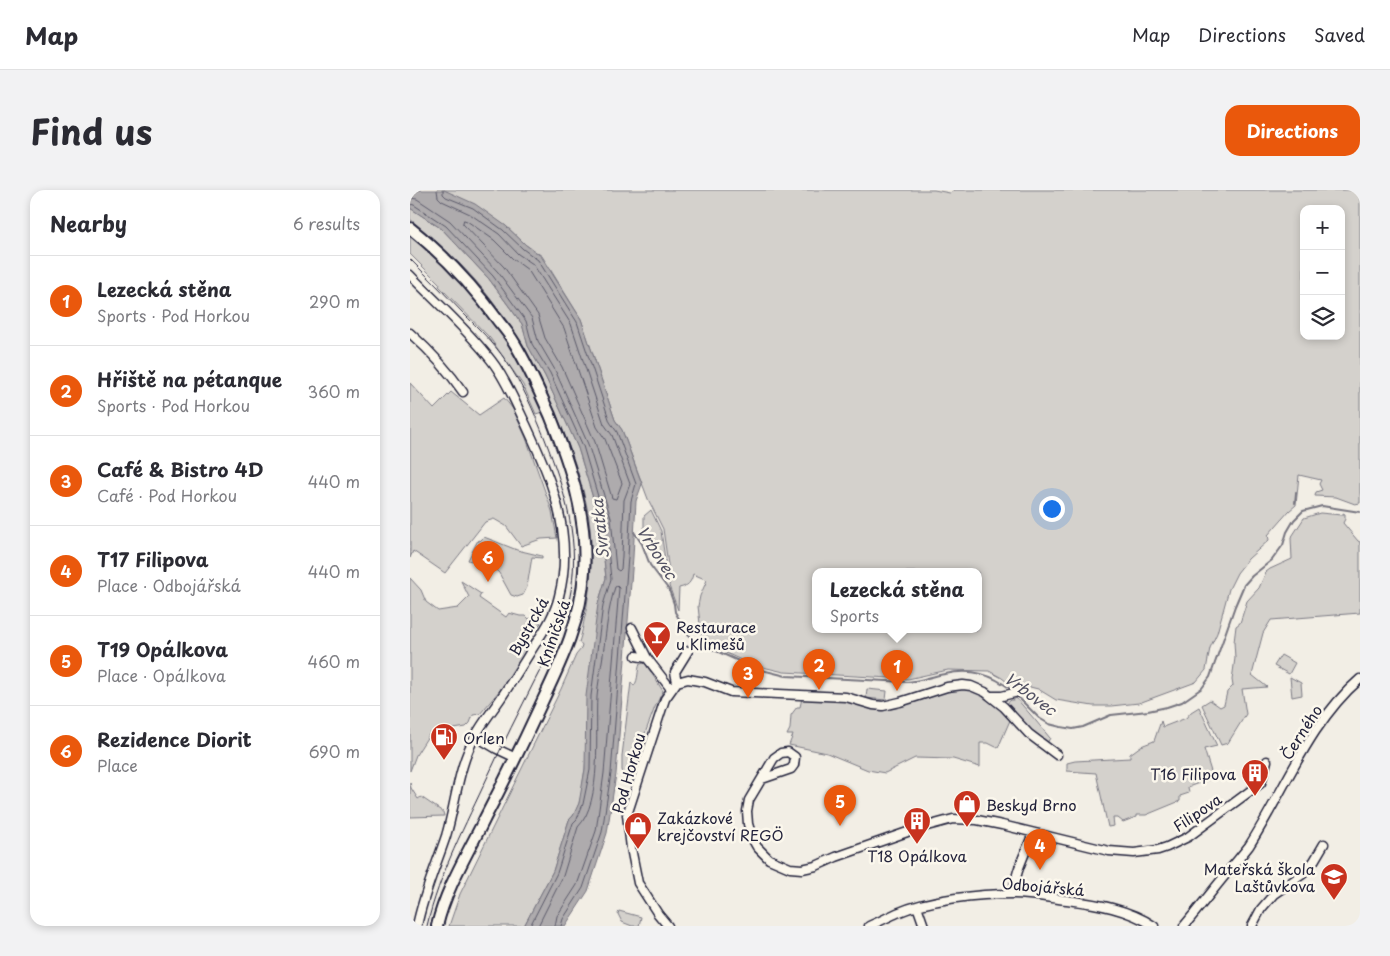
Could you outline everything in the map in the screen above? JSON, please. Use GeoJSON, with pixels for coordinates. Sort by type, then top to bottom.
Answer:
{"type":"FeatureCollection","features":[{"type":"Feature","properties":{"kind":"main road","name":"Kníničská"},"geometry":{"type":"LineString","coordinates":[[410,228],[456,269],[487,305],[514,343],[536,383],[569,467],[581,511],[584,541],[584,572],[581,601],[573,631],[559,666],[516,758],[449,891],[437,926]]}},
{"type":"Feature","properties":{"kind":"street","name":"Bystrcká"},"geometry":{"type":"LineString","coordinates":[[410,275],[493,361],[512,395],[533,438],[557,500],[562,529],[564,566],[559,597],[548,624],[475,736],[463,766],[446,837],[426,890],[417,926]]}},
{"type":"Feature","properties":{"kind":"street"},"geometry":{"type":"LineString","coordinates":[[410,333],[432,353],[463,392]]}},
{"type":"Feature","properties":{"kind":"street"},"geometry":{"type":"LineString","coordinates":[[632,628],[647,658],[671,689]]}},
{"type":"Feature","properties":{"kind":"street","name":"Pod Horkou"},"geometry":{"type":"LineString","coordinates":[[668,926],[638,883],[630,848],[627,815],[664,699],[677,682],[676,672],[688,652]]}},
{"type":"Feature","properties":{"kind":"street"},"geometry":{"type":"LineString","coordinates":[[636,656],[647,658]]}},
{"type":"Feature","properties":{"kind":"street"},"geometry":{"type":"LineString","coordinates":[[677,682],[688,679],[705,682],[731,692],[846,697],[882,706],[947,687],[971,686],[985,692],[1004,707],[1029,734],[1057,755]]}},
{"type":"Feature","properties":{"kind":"street","name":"Černého"},"geometry":{"type":"LineString","coordinates":[[1184,926],[1248,847],[1316,732],[1330,712],[1360,679]]}},
{"type":"Feature","properties":{"kind":"street"},"geometry":{"type":"LineString","coordinates":[[990,696],[1014,693]]}},
{"type":"Feature","properties":{"kind":"street"},"geometry":{"type":"LineString","coordinates":[[475,736],[516,758]]}},
{"type":"Feature","properties":{"kind":"street","name":"Filipova"},"geometry":{"type":"LineString","coordinates":[[762,779],[749,800],[747,811],[748,824],[753,840],[769,859],[790,868],[802,869],[816,866],[937,822],[953,819],[977,820],[1109,851],[1134,853],[1167,847],[1188,837],[1261,783],[1267,761]]}},
{"type":"Feature","properties":{"kind":"street"},"geometry":{"type":"LineString","coordinates":[[1014,894],[1021,861],[1033,832]]}},
{"type":"Feature","properties":{"kind":"street"},"geometry":{"type":"LineString","coordinates":[[1252,926],[1261,909],[1274,894],[1303,874],[1314,861],[1324,844]]}},
{"type":"Feature","properties":{"kind":"street","name":"Odbojářská"},"geometry":{"type":"LineString","coordinates":[[870,926],[898,912],[917,906],[959,898],[1014,894],[1083,902],[1114,908],[1140,917],[1154,926]]}},
{"type":"Feature","properties":{"kind":"street"},"geometry":{"type":"LineString","coordinates":[[917,906],[924,926]]}},
{"type":"Feature","properties":{"kind":"shaded area"},"geometry":{"type":"Polygon","coordinates":[[[444,190],[934,190],[950,193],[954,190],[1360,190],[1360,503],[1355,504],[1336,497],[1315,496],[1316,492],[1322,490],[1319,484],[1321,480],[1299,475],[1296,505],[1268,535],[1269,540],[1248,559],[1237,573],[1229,589],[1217,633],[1210,648],[1206,670],[1196,682],[1139,703],[1093,706],[1056,700],[1038,689],[1030,687],[1018,691],[1002,678],[989,671],[948,670],[908,679],[784,672],[750,664],[702,642],[698,606],[707,580],[693,574],[689,584],[679,588],[678,610],[669,586],[670,579],[663,529],[648,499],[622,430],[615,420],[581,319],[542,256],[526,245],[506,226],[444,190]]]}},
{"type":"Feature","properties":{"kind":"shaded area"},"geometry":{"type":"Polygon","coordinates":[[[410,208],[442,229],[489,279],[522,324],[528,346],[545,376],[578,448],[600,521],[606,578],[598,604],[585,769],[581,796],[577,810],[569,820],[553,871],[524,926],[449,926],[460,894],[582,646],[579,642],[587,607],[591,570],[591,541],[586,502],[566,438],[527,352],[476,281],[444,248],[410,219],[410,208]]]}},
{"type":"Feature","properties":{"kind":"shaded area"},"geometry":{"type":"Polygon","coordinates":[[[410,234],[450,270],[488,314],[520,363],[542,412],[536,414],[523,385],[490,338],[410,254],[410,234]]]}},
{"type":"Feature","properties":{"kind":"shaded area"},"geometry":{"type":"Polygon","coordinates":[[[410,383],[434,409],[451,392],[479,415],[504,398],[513,409],[526,438],[552,511],[557,538],[541,539],[521,546],[506,526],[494,519],[485,522],[445,573],[413,551],[410,558],[410,383]]]}},
{"type":"Feature","properties":{"kind":"shaded area"},"geometry":{"type":"Polygon","coordinates":[[[651,510],[661,531],[668,580],[666,581],[644,533],[644,516],[651,510]]]}},
{"type":"Feature","properties":{"kind":"shaded area"},"geometry":{"type":"Polygon","coordinates":[[[1320,513],[1345,514],[1343,523],[1360,542],[1360,613],[1271,620],[1263,633],[1252,675],[1267,687],[1242,689],[1246,714],[1228,743],[1221,745],[1202,705],[1210,700],[1220,707],[1224,705],[1227,692],[1233,686],[1236,626],[1240,623],[1247,601],[1259,588],[1266,572],[1292,559],[1291,538],[1304,518],[1320,513]]]}},
{"type":"Feature","properties":{"kind":"shaded area"},"geometry":{"type":"Polygon","coordinates":[[[484,537],[517,550],[542,556],[542,558],[532,557],[527,587],[523,595],[517,597],[511,595],[499,573],[489,564],[474,555],[471,561],[468,560],[478,540],[480,541],[484,537]]]}},
{"type":"Feature","properties":{"kind":"shaded area"},"geometry":{"type":"Polygon","coordinates":[[[410,578],[421,590],[426,602],[438,611],[458,608],[469,597],[461,581],[481,594],[479,598],[506,617],[509,613],[526,616],[541,623],[523,641],[536,638],[500,690],[480,714],[473,715],[466,727],[430,733],[416,755],[410,771],[410,578]]]}},
{"type":"Feature","properties":{"kind":"shaded area"},"geometry":{"type":"Polygon","coordinates":[[[1281,655],[1295,663],[1289,674],[1274,666],[1281,655]]]}},
{"type":"Feature","properties":{"kind":"shaded area"},"geometry":{"type":"Polygon","coordinates":[[[645,663],[663,691],[644,736],[632,773],[624,776],[622,756],[631,682],[634,686],[637,681],[640,664],[645,663]]]}},
{"type":"Feature","properties":{"kind":"shaded area"},"geometry":{"type":"Polygon","coordinates":[[[1290,677],[1301,683],[1302,695],[1292,697],[1290,677]]]}},
{"type":"Feature","properties":{"kind":"shaded area"},"geometry":{"type":"Polygon","coordinates":[[[956,688],[974,691],[987,697],[1011,718],[998,748],[988,743],[980,743],[980,767],[953,759],[915,758],[885,773],[868,770],[827,753],[789,745],[793,735],[787,735],[790,729],[791,715],[797,707],[800,707],[802,698],[848,701],[882,709],[956,688]]]}},
{"type":"Feature","properties":{"kind":"shaded area"},"geometry":{"type":"Polygon","coordinates":[[[867,689],[887,691],[886,700],[866,698],[867,689]]]}},
{"type":"Feature","properties":{"kind":"shaded area"},"geometry":{"type":"Polygon","coordinates":[[[1016,698],[1050,738],[1046,745],[1005,705],[1016,698]]]}},
{"type":"Feature","properties":{"kind":"shaded area"},"geometry":{"type":"Polygon","coordinates":[[[1199,707],[1217,746],[1204,749],[1213,778],[1188,787],[1189,793],[1180,796],[1180,801],[1146,815],[1136,815],[1136,817],[1123,822],[1118,818],[1113,818],[1114,826],[1108,827],[1096,773],[1067,771],[1067,763],[1130,758],[1130,754],[1141,746],[1154,741],[1161,721],[1163,727],[1186,718],[1199,707]]]}},
{"type":"Feature","properties":{"kind":"shaded area"},"geometry":{"type":"Polygon","coordinates":[[[410,782],[411,788],[418,799],[421,797],[443,812],[444,816],[410,817],[410,782]]]}},
{"type":"Feature","properties":{"kind":"shaded area"},"geometry":{"type":"Polygon","coordinates":[[[619,911],[641,917],[639,926],[632,926],[622,922],[618,914],[619,911]]]}},
{"type":"Feature","properties":{"kind":"water"},"geometry":{"type":"Polygon","coordinates":[[[410,190],[444,190],[475,204],[506,226],[541,256],[581,319],[615,420],[622,430],[642,484],[636,501],[616,774],[607,833],[588,891],[565,926],[524,926],[553,871],[569,820],[579,803],[585,769],[586,696],[598,604],[606,578],[600,521],[578,448],[545,376],[528,346],[522,324],[489,279],[442,229],[410,208],[410,190]]]}},
{"type":"Feature","properties":{"kind":"waterway"},"geometry":{"type":"LineString","coordinates":[[1295,503],[1296,493]]}},
{"type":"Feature","properties":{"kind":"waterway","name":"Vrbovec"},"geometry":{"type":"LineString","coordinates":[[1016,695],[1039,718],[1049,724],[1073,729],[1083,727],[1111,715],[1148,711],[1182,702],[1202,688],[1210,677],[1244,585],[1272,560],[1283,545],[1287,532],[1294,520],[1303,511],[1322,506],[1360,512]]}},
{"type":"Feature","properties":{"kind":"waterway","name":"Vrbovec"},"geometry":{"type":"LineString","coordinates":[[634,532],[642,544],[650,565],[669,590],[675,612],[688,634],[696,641]]}},
{"type":"Feature","properties":{"kind":"waterway","name":"Vrbovec"},"geometry":{"type":"LineString","coordinates":[[701,644],[754,668],[786,676],[907,682],[955,672],[973,672],[997,680],[1013,691]]}},
{"type":"Feature","properties":{"kind":"tram line"},"geometry":{"type":"LineString","coordinates":[[410,259],[491,342],[518,380],[541,429],[565,498],[574,559],[569,601],[559,632],[499,752],[454,850],[438,887],[427,926]]}},
{"type":"Feature","properties":{"kind":"place","name":"Rezidence Diorit"},"geometry":{"type":"Point","coordinates":[488,582]}},
{"type":"Feature","properties":{"kind":"place","name":"Restaurace u Klimešů"},"geometry":{"type":"Point","coordinates":[657,659]}},
{"type":"Feature","properties":{"kind":"place","name":"Hřiště na pétanque"},"geometry":{"type":"Point","coordinates":[819,690]}},
{"type":"Feature","properties":{"kind":"place","name":"Lezecká stěna"},"geometry":{"type":"Point","coordinates":[897,691]}},
{"type":"Feature","properties":{"kind":"place","name":"Café & Bistro 4D"},"geometry":{"type":"Point","coordinates":[748,698]}},
{"type":"Feature","properties":{"kind":"place","name":"Orlen"},"geometry":{"type":"Point","coordinates":[444,761]}},
{"type":"Feature","properties":{"kind":"place","name":"T16 Filipova"},"geometry":{"type":"Point","coordinates":[1255,797]}},
{"type":"Feature","properties":{"kind":"place","name":"T19 Opálkova"},"geometry":{"type":"Point","coordinates":[840,826]}},
{"type":"Feature","properties":{"kind":"place","name":"Beskyd Brno"},"geometry":{"type":"Point","coordinates":[967,828]}},
{"type":"Feature","properties":{"kind":"place","name":"T18 Opálkova"},"geometry":{"type":"Point","coordinates":[917,845]}},
{"type":"Feature","properties":{"kind":"place","name":"Zakázkové krejčovství REGÖ"},"geometry":{"type":"Point","coordinates":[638,850]}},
{"type":"Feature","properties":{"kind":"place","name":"T17 Filipova"},"geometry":{"type":"Point","coordinates":[1040,870]}},
{"type":"Feature","properties":{"kind":"place","name":"Mateřská škola Laštůvkova"},"geometry":{"type":"Point","coordinates":[1334,901]}},
{"type":"Feature","properties":{"kind":"water label","name":"Svratka"},"geometry":{"type":"Point","coordinates":[599,529]}}]}
